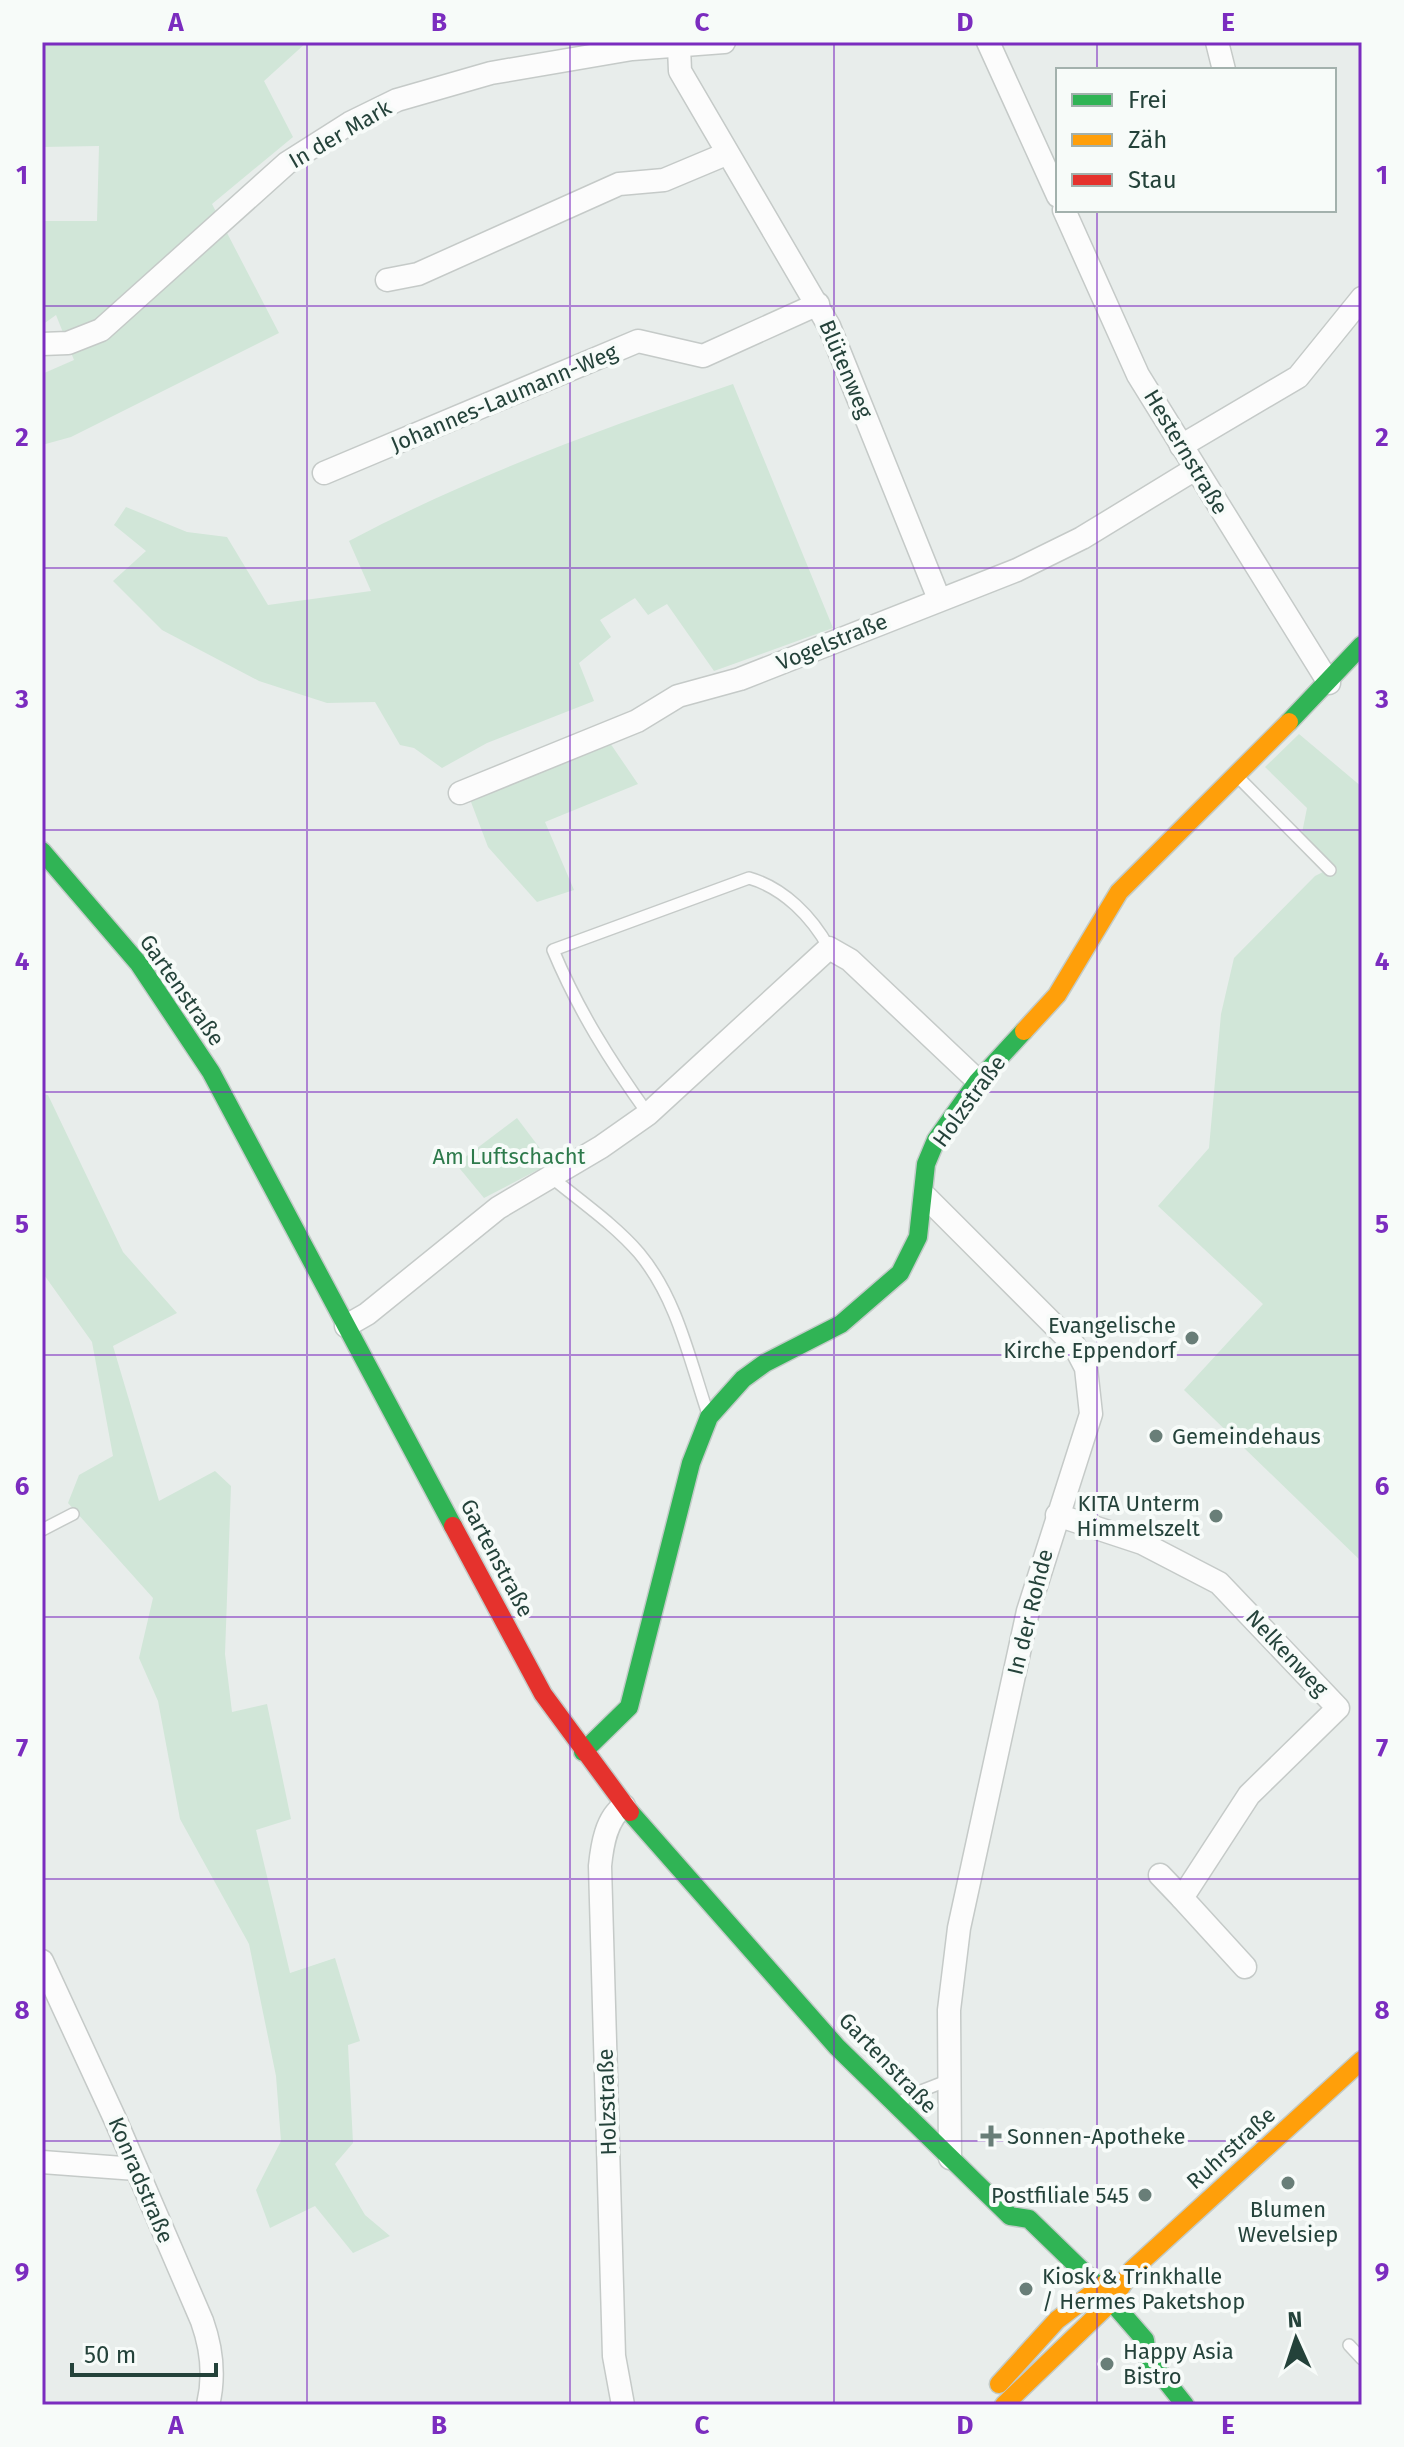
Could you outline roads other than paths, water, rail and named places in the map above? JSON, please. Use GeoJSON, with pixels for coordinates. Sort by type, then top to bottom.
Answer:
{"type":"FeatureCollection","features":[{"type":"Feature","properties":{"kind":"street","name":"In der Mark"},"geometry":{"type":"LineString","coordinates":[[42,344],[68,343],[101,330],[287,163],[362,117],[397,100],[443,85],[647,45],[679,47],[724,42]]}},
{"type":"Feature","properties":{"kind":"street"},"geometry":{"type":"LineString","coordinates":[[988,42],[1056,192]]}},
{"type":"Feature","properties":{"kind":"street"},"geometry":{"type":"LineString","coordinates":[[1217,42],[1224,68]]}},
{"type":"Feature","properties":{"kind":"street","name":"Blütenweg"},"geometry":{"type":"LineString","coordinates":[[679,47],[680,71],[726,154],[818,304],[939,599]]}},
{"type":"Feature","properties":{"kind":"street"},"geometry":{"type":"LineString","coordinates":[[387,280],[418,274],[619,184],[664,180],[726,154]]}},
{"type":"Feature","properties":{"kind":"street","name":"Hesternstraße"},"geometry":{"type":"LineString","coordinates":[[1065,212],[1138,375],[1329,683]]}},
{"type":"Feature","properties":{"kind":"street"},"geometry":{"type":"LineString","coordinates":[[1181,446],[1298,377],[1362,298]]}},
{"type":"Feature","properties":{"kind":"street","name":"Johannes-Laumann-Weg"},"geometry":{"type":"LineString","coordinates":[[324,473],[638,341],[703,356],[818,304]]}},
{"type":"Feature","properties":{"kind":"street","name":"Vogelstraße"},"geometry":{"type":"LineString","coordinates":[[460,793],[637,721],[678,696],[740,679],[1017,570],[1082,538],[1195,469]]}},
{"type":"Feature","properties":{"kind":"street","name":"Holzstraße"},"geometry":{"type":"LineString","coordinates":[[583,1752],[629,1707],[691,1463],[709,1417],[743,1379],[765,1363],[841,1324],[900,1273],[918,1237],[925,1196],[926,1164],[936,1140],[978,1081],[1057,995],[1119,892],[1329,683],[1362,645]]}},
{"type":"Feature","properties":{"kind":"street","name":"Gartenstraße"},"geometry":{"type":"LineString","coordinates":[[42,851],[139,964],[211,1072],[543,1694],[583,1752],[624,1806],[837,2047],[1010,2216],[1029,2219],[1098,2286]]}},
{"type":"Feature","properties":{"kind":"street"},"geometry":{"type":"LineString","coordinates":[[346,1326],[367,1314],[498,1208],[601,1147],[648,1114],[829,948],[850,960],[978,1081]]}},
{"type":"Feature","properties":{"kind":"street","name":"In der Rohde"},"geometry":{"type":"LineString","coordinates":[[925,1196],[1057,1324],[1074,1345],[1086,1368],[1091,1414],[1028,1611],[959,1928],[949,2010],[950,2158]]}},
{"type":"Feature","properties":{"kind":"street","name":"Nelkenweg"},"geometry":{"type":"LineString","coordinates":[[1057,1515],[1142,1543],[1219,1583],[1338,1708],[1249,1795],[1182,1898]]}},
{"type":"Feature","properties":{"kind":"street","name":"Holzstraße"},"geometry":{"type":"LineString","coordinates":[[623,2405],[614,2356],[600,1866],[603,1839],[618,1810],[624,1806]]}},
{"type":"Feature","properties":{"kind":"street"},"geometry":{"type":"LineString","coordinates":[[1160,1875],[1245,1967]]}},
{"type":"Feature","properties":{"kind":"street","name":"Konradstraße"},"geometry":{"type":"LineString","coordinates":[[42,1961],[207,2335],[213,2378],[208,2405]]}},
{"type":"Feature","properties":{"kind":"street","name":"Ruhrstraße"},"geometry":{"type":"LineString","coordinates":[[1004,2405],[1104,2308],[1132,2270],[1362,2060]]}},
{"type":"Feature","properties":{"kind":"street"},"geometry":{"type":"LineString","coordinates":[[902,2113],[937,2108],[949,2087]]}},
{"type":"Feature","properties":{"kind":"street"},"geometry":{"type":"LineString","coordinates":[[42,2162],[136,2169]]}},
{"type":"Feature","properties":{"kind":"street","name":"Gartenstraße"},"geometry":{"type":"LineString","coordinates":[[1010,2216],[1011,2230],[1019,2239]]}},
{"type":"Feature","properties":{"kind":"street","name":"Ruhrstraße"},"geometry":{"type":"LineString","coordinates":[[988,2405],[990,2395],[1078,2294],[1132,2270]]}},
{"type":"Feature","properties":{"kind":"street"},"geometry":{"type":"LineString","coordinates":[[1098,2286],[1104,2308]]}},
{"type":"Feature","properties":{"kind":"street"},"geometry":{"type":"LineString","coordinates":[[1078,2294],[1104,2308],[1145,2340],[1147,2357],[1185,2405]]}},
{"type":"Feature","properties":{"kind":"lane"},"geometry":{"type":"LineString","coordinates":[[1236,776],[1330,870]]}},
{"type":"Feature","properties":{"kind":"lane"},"geometry":{"type":"LineString","coordinates":[[648,1114],[604,1053],[576,1004],[553,950],[749,878],[771,884],[817,925],[829,948]]}},
{"type":"Feature","properties":{"kind":"lane"},"geometry":{"type":"LineString","coordinates":[[550,1176],[627,1240],[656,1277],[670,1302],[709,1417]]}},
{"type":"Feature","properties":{"kind":"lane"},"geometry":{"type":"LineString","coordinates":[[42,1530],[73,1514]]}},
{"type":"Feature","properties":{"kind":"lane"},"geometry":{"type":"LineString","coordinates":[[1349,2345],[1362,2359]]}},
{"type":"Feature","properties":{"kind":"place","name":"Evangelische Kirche Eppendorf"},"geometry":{"type":"Point","coordinates":[1192,1338]}},
{"type":"Feature","properties":{"kind":"place","name":"Gemeindehaus"},"geometry":{"type":"Point","coordinates":[1156,1436]}},
{"type":"Feature","properties":{"kind":"place","name":"KITA Unterm Himmelszelt"},"geometry":{"type":"Point","coordinates":[1216,1516]}},
{"type":"Feature","properties":{"kind":"place","name":"Sonnen-Apotheke"},"geometry":{"type":"Point","coordinates":[991,2136]}},
{"type":"Feature","properties":{"kind":"place","name":"Blumen Wevelsiep"},"geometry":{"type":"Point","coordinates":[1288,2183]}},
{"type":"Feature","properties":{"kind":"place","name":"Postfiliale 545"},"geometry":{"type":"Point","coordinates":[1145,2195]}},
{"type":"Feature","properties":{"kind":"place","name":"Kiosk & Trinkhalle / Hermes Paketshop"},"geometry":{"type":"Point","coordinates":[1026,2289]}},
{"type":"Feature","properties":{"kind":"place","name":"Happy Asia Bistro"},"geometry":{"type":"Point","coordinates":[1107,2364]}},
{"type":"Feature","properties":{"kind":"park label","name":"Am Luftschacht"},"geometry":{"type":"Point","coordinates":[509,1156]}}]}
